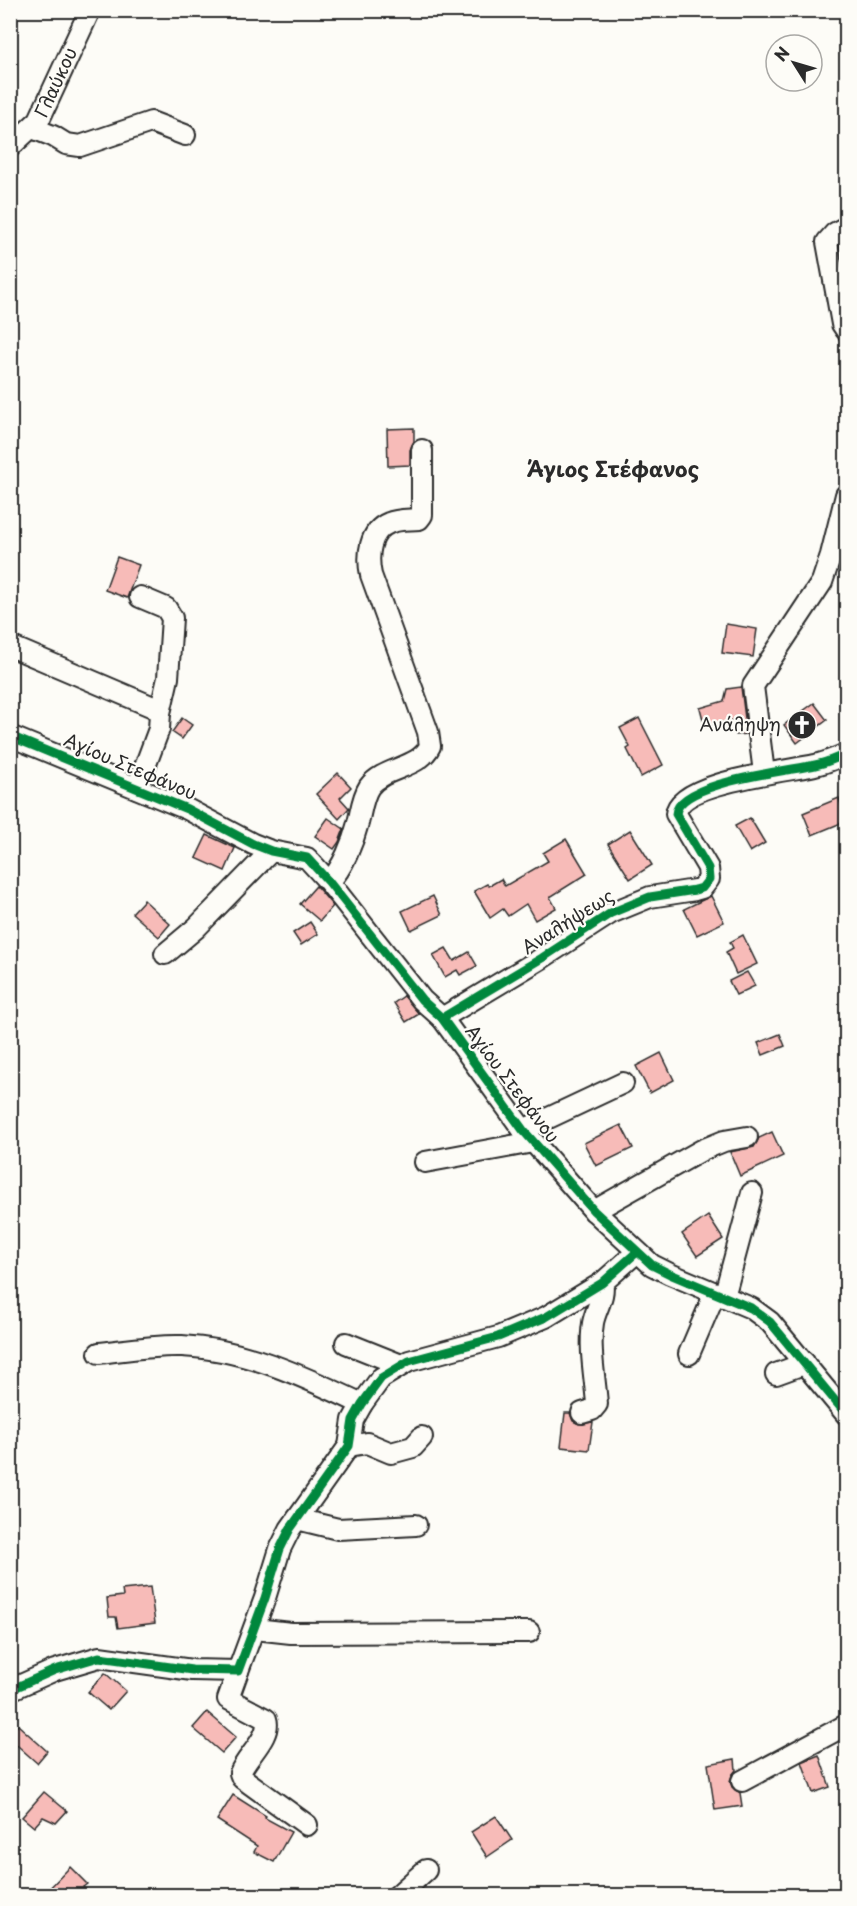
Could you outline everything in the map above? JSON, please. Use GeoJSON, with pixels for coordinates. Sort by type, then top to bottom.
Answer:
{"type":"FeatureCollection","features":[{"type":"Feature","properties":{"kind":"street","name":"Γλαύκου"},"geometry":{"type":"LineString","coordinates":[[10,147],[32,128],[44,111],[90,10]]}},
{"type":"Feature","properties":{"kind":"street"},"geometry":{"type":"LineString","coordinates":[[32,128],[66,144],[80,146],[151,122],[185,135]]}},
{"type":"Feature","properties":{"kind":"street"},"geometry":{"type":"LineString","coordinates":[[846,227],[835,233],[827,242],[846,330]]}},
{"type":"Feature","properties":{"kind":"street"},"geometry":{"type":"LineString","coordinates":[[329,882],[339,869],[356,831],[369,788],[380,778],[424,755],[430,746],[428,732],[371,574],[369,561],[372,542],[382,528],[394,521],[418,519],[422,515],[422,450]]}},
{"type":"Feature","properties":{"kind":"street"},"geometry":{"type":"LineString","coordinates":[[764,773],[753,686],[822,582],[846,495]]}},
{"type":"Feature","properties":{"kind":"street"},"geometry":{"type":"LineString","coordinates":[[137,788],[159,729],[168,678],[172,618],[166,608],[140,597]]}},
{"type":"Feature","properties":{"kind":"street"},"geometry":{"type":"LineString","coordinates":[[10,646],[153,707],[160,713]]}},
{"type":"Feature","properties":{"kind":"street","name":"Αγίου Στεφάνου"},"geometry":{"type":"LineString","coordinates":[[10,736],[187,809],[253,844],[307,858],[329,882],[422,999],[442,1018],[528,1136],[594,1211],[637,1252],[660,1270],[751,1308],[770,1322],[846,1414]]}},
{"type":"Feature","properties":{"kind":"street","name":"Αναλήψεως"},"geometry":{"type":"LineString","coordinates":[[442,1018],[542,958],[611,913],[650,897],[702,888],[709,879],[708,868],[676,814],[677,808],[684,799],[714,787],[764,773],[815,765],[846,754]]}},
{"type":"Feature","properties":{"kind":"street"},"geometry":{"type":"LineString","coordinates":[[165,954],[196,928],[271,850]]}},
{"type":"Feature","properties":{"kind":"street"},"geometry":{"type":"LineString","coordinates":[[425,1162],[528,1136],[623,1083]]}},
{"type":"Feature","properties":{"kind":"street"},"geometry":{"type":"LineString","coordinates":[[594,1211],[702,1150],[724,1141],[747,1137]]}},
{"type":"Feature","properties":{"kind":"street"},"geometry":{"type":"LineString","coordinates":[[689,1354],[720,1295],[752,1193]]}},
{"type":"Feature","properties":{"kind":"street"},"geometry":{"type":"LineString","coordinates":[[307,1826],[242,1778],[240,1773],[242,1766],[265,1734],[268,1726],[266,1719],[228,1699],[255,1629],[277,1557],[290,1529],[349,1446],[353,1420],[381,1377],[401,1365],[519,1329],[573,1302],[602,1283],[637,1252]]}},
{"type":"Feature","properties":{"kind":"street"},"geometry":{"type":"LineString","coordinates":[[582,1413],[592,1410],[597,1404],[592,1346],[593,1322],[604,1288],[602,1283]]}},
{"type":"Feature","properties":{"kind":"street"},"geometry":{"type":"LineString","coordinates":[[346,1343],[401,1365]]}},
{"type":"Feature","properties":{"kind":"street"},"geometry":{"type":"LineString","coordinates":[[99,1353],[170,1346],[201,1348],[296,1373],[362,1404]]}},
{"type":"Feature","properties":{"kind":"street"},"geometry":{"type":"LineString","coordinates":[[776,1374],[804,1362]]}},
{"type":"Feature","properties":{"kind":"street"},"geometry":{"type":"LineString","coordinates":[[349,1446],[367,1443],[391,1453],[412,1447],[422,1437]]}},
{"type":"Feature","properties":{"kind":"street"},"geometry":{"type":"LineString","coordinates":[[297,1519],[338,1529],[416,1524]]}},
{"type":"Feature","properties":{"kind":"street"},"geometry":{"type":"LineString","coordinates":[[255,1629],[291,1633],[529,1632]]}},
{"type":"Feature","properties":{"kind":"street"},"geometry":{"type":"LineString","coordinates":[[10,1690],[55,1670],[99,1657],[192,1670],[238,1671]]}},
{"type":"Feature","properties":{"kind":"street"},"geometry":{"type":"LineString","coordinates":[[742,1781],[846,1725]]}},
{"type":"Feature","properties":{"kind":"street"},"geometry":{"type":"LineString","coordinates":[[397,1896],[426,1870]]}},
{"type":"Feature","properties":{"kind":"building"},"geometry":{"type":"Polygon","coordinates":[[[414,428],[410,465],[388,466],[387,429],[414,428]]]}},
{"type":"Feature","properties":{"kind":"building"},"geometry":{"type":"Polygon","coordinates":[[[117,557],[139,565],[127,598],[105,590],[117,557]]]}},
{"type":"Feature","properties":{"kind":"building"},"geometry":{"type":"Polygon","coordinates":[[[726,624],[757,629],[753,657],[722,653],[726,624]]]}},
{"type":"Feature","properties":{"kind":"building"},"geometry":{"type":"Polygon","coordinates":[[[741,687],[747,734],[736,735],[734,720],[705,727],[700,708],[724,701],[727,689],[741,687]]]}},
{"type":"Feature","properties":{"kind":"building"},"geometry":{"type":"Polygon","coordinates":[[[814,703],[827,720],[797,743],[784,725],[814,703]]]}},
{"type":"Feature","properties":{"kind":"building"},"geometry":{"type":"Polygon","coordinates":[[[182,718],[192,725],[182,739],[172,732],[182,718]]]}},
{"type":"Feature","properties":{"kind":"building"},"geometry":{"type":"Polygon","coordinates":[[[639,718],[663,765],[641,777],[627,749],[630,747],[620,728],[639,718]]]}},
{"type":"Feature","properties":{"kind":"building"},"geometry":{"type":"Polygon","coordinates":[[[338,773],[351,787],[340,798],[349,808],[339,819],[316,794],[338,773]]]}},
{"type":"Feature","properties":{"kind":"building"},"geometry":{"type":"Polygon","coordinates":[[[839,798],[846,821],[812,835],[803,813],[839,798]]]}},
{"type":"Feature","properties":{"kind":"building"},"geometry":{"type":"Polygon","coordinates":[[[328,818],[344,829],[334,849],[315,836],[328,818]]]}},
{"type":"Feature","properties":{"kind":"building"},"geometry":{"type":"Polygon","coordinates":[[[750,818],[765,843],[750,852],[735,826],[750,818]]]}},
{"type":"Feature","properties":{"kind":"building"},"geometry":{"type":"Polygon","coordinates":[[[630,830],[652,865],[630,879],[608,844],[630,830]]]}},
{"type":"Feature","properties":{"kind":"building"},"geometry":{"type":"Polygon","coordinates":[[[207,835],[235,848],[225,871],[196,858],[207,835]]]}},
{"type":"Feature","properties":{"kind":"building"},"geometry":{"type":"Polygon","coordinates":[[[566,839],[587,874],[550,897],[556,908],[535,920],[526,904],[508,916],[503,909],[490,918],[474,891],[501,879],[505,886],[548,861],[543,853],[566,839]]]}},
{"type":"Feature","properties":{"kind":"building"},"geometry":{"type":"Polygon","coordinates":[[[316,886],[333,906],[320,921],[300,904],[316,886]]]}},
{"type":"Feature","properties":{"kind":"building"},"geometry":{"type":"Polygon","coordinates":[[[433,896],[442,915],[411,930],[402,911],[433,896]]]}},
{"type":"Feature","properties":{"kind":"building"},"geometry":{"type":"Polygon","coordinates":[[[711,896],[724,922],[697,935],[684,909],[711,896]]]}},
{"type":"Feature","properties":{"kind":"building"},"geometry":{"type":"Polygon","coordinates":[[[144,900],[170,924],[159,937],[132,913],[144,900]]]}},
{"type":"Feature","properties":{"kind":"building"},"geometry":{"type":"Polygon","coordinates":[[[310,922],[318,934],[301,945],[293,933],[310,922]]]}},
{"type":"Feature","properties":{"kind":"building"},"geometry":{"type":"Polygon","coordinates":[[[743,935],[757,964],[736,974],[726,952],[733,948],[730,942],[743,935]]]}},
{"type":"Feature","properties":{"kind":"building"},"geometry":{"type":"Polygon","coordinates":[[[446,948],[454,961],[469,952],[477,966],[460,975],[457,970],[445,977],[433,955],[446,948]]]}},
{"type":"Feature","properties":{"kind":"building"},"geometry":{"type":"Polygon","coordinates":[[[747,972],[755,986],[736,995],[729,981],[747,972]]]}},
{"type":"Feature","properties":{"kind":"building"},"geometry":{"type":"Polygon","coordinates":[[[404,996],[419,1014],[406,1022],[394,1003],[404,996]]]}},
{"type":"Feature","properties":{"kind":"building"},"geometry":{"type":"Polygon","coordinates":[[[780,1034],[785,1046],[763,1055],[758,1043],[780,1034]]]}},
{"type":"Feature","properties":{"kind":"building"},"geometry":{"type":"Polygon","coordinates":[[[661,1053],[674,1080],[650,1093],[636,1066],[661,1053]]]}},
{"type":"Feature","properties":{"kind":"building"},"geometry":{"type":"Polygon","coordinates":[[[621,1125],[633,1148],[596,1166],[584,1143],[621,1125]]]}},
{"type":"Feature","properties":{"kind":"building"},"geometry":{"type":"Polygon","coordinates":[[[772,1132],[783,1156],[740,1176],[730,1152],[754,1147],[759,1138],[772,1132]]]}},
{"type":"Feature","properties":{"kind":"building"},"geometry":{"type":"Polygon","coordinates":[[[708,1216],[723,1239],[697,1256],[682,1234],[708,1216]]]}},
{"type":"Feature","properties":{"kind":"building"},"geometry":{"type":"Polygon","coordinates":[[[565,1413],[570,1413],[573,1421],[579,1424],[593,1422],[589,1450],[561,1447],[565,1413]]]}},
{"type":"Feature","properties":{"kind":"building"},"geometry":{"type":"Polygon","coordinates":[[[150,1587],[155,1623],[118,1628],[116,1617],[109,1617],[107,1598],[123,1596],[122,1590],[150,1587]]]}},
{"type":"Feature","properties":{"kind":"building"},"geometry":{"type":"Polygon","coordinates":[[[105,1673],[126,1691],[109,1710],[88,1692],[105,1673]]]}},
{"type":"Feature","properties":{"kind":"building"},"geometry":{"type":"Polygon","coordinates":[[[207,1712],[236,1737],[222,1753],[193,1728],[207,1712]]]}},
{"type":"Feature","properties":{"kind":"building"},"geometry":{"type":"Polygon","coordinates":[[[18,1725],[47,1751],[37,1763],[10,1739],[10,1733],[18,1725]]]}},
{"type":"Feature","properties":{"kind":"building"},"geometry":{"type":"Polygon","coordinates":[[[819,1755],[830,1787],[813,1793],[802,1762],[819,1755]]]}},
{"type":"Feature","properties":{"kind":"building"},"geometry":{"type":"Polygon","coordinates":[[[735,1759],[736,1770],[730,1781],[732,1787],[740,1793],[742,1806],[715,1810],[708,1764],[735,1759]]]}},
{"type":"Feature","properties":{"kind":"building"},"geometry":{"type":"Polygon","coordinates":[[[44,1792],[67,1811],[56,1823],[43,1817],[34,1827],[22,1817],[44,1792]]]}},
{"type":"Feature","properties":{"kind":"building"},"geometry":{"type":"Polygon","coordinates":[[[233,1795],[266,1816],[265,1818],[291,1832],[274,1862],[254,1852],[257,1846],[217,1820],[233,1795]]]}},
{"type":"Feature","properties":{"kind":"building"},"geometry":{"type":"Polygon","coordinates":[[[496,1816],[512,1840],[487,1857],[471,1832],[496,1816]]]}},
{"type":"Feature","properties":{"kind":"building"},"geometry":{"type":"Polygon","coordinates":[[[70,1867],[87,1884],[83,1887],[92,1896],[42,1896],[70,1867]]]}},
{"type":"Feature","properties":{"kind":"cycle path"},"geometry":{"type":"LineString","coordinates":[[10,736],[187,809],[253,844],[271,851],[307,858],[329,882],[422,1000],[442,1018],[523,1130],[594,1211],[652,1265],[751,1308],[770,1322],[846,1414]]}},
{"type":"Feature","properties":{"kind":"cycle path"},"geometry":{"type":"LineString","coordinates":[[442,1018],[542,958],[611,913],[650,897],[702,888],[709,879],[708,868],[676,814],[681,803],[714,786],[819,764],[846,754]]}},
{"type":"Feature","properties":{"kind":"cycle path"},"geometry":{"type":"LineString","coordinates":[[10,1690],[55,1670],[99,1657],[192,1670],[238,1671],[280,1549],[290,1529],[349,1446],[353,1420],[381,1378],[409,1361],[498,1337],[546,1317],[602,1283],[637,1252]]}},
{"type":"Feature","properties":{"kind":"place","name":"Ανάληψη"},"geometry":{"type":"Point","coordinates":[802,725]}},
{"type":"Feature","properties":{"kind":"district","name":"Άγιος Στέφανος"},"geometry":{"type":"Point","coordinates":[613,470]}}]}
